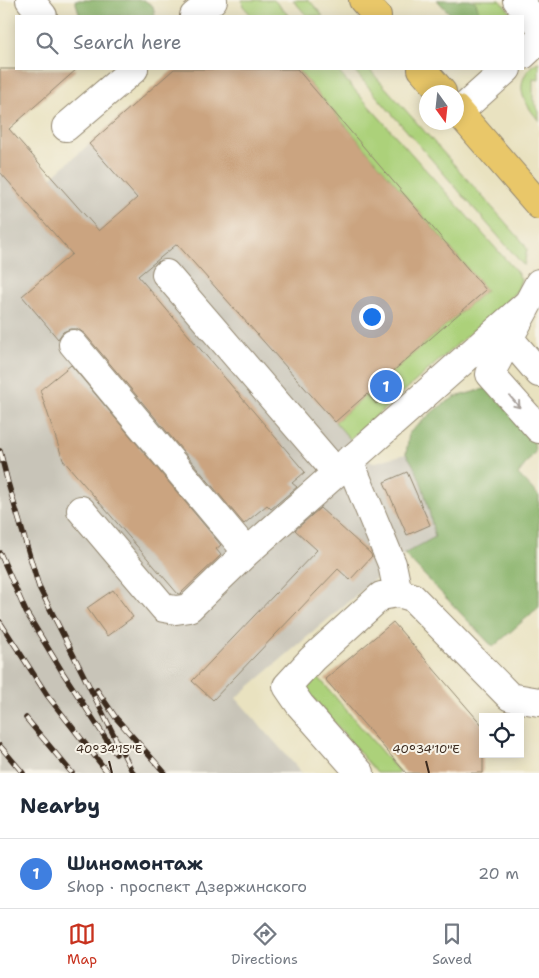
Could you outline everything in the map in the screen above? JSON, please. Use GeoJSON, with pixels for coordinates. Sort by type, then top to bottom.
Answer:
{"type":"FeatureCollection","features":[{"type":"Feature","properties":{"kind":"main road"},"geometry":{"type":"LineString","coordinates":[[362,0],[375,15]]}},
{"type":"Feature","properties":{"kind":"main road"},"geometry":{"type":"LineString","coordinates":[[423,70],[436,85]]}},
{"type":"Feature","properties":{"kind":"main road"},"geometry":{"type":"LineString","coordinates":[[464,118],[539,205]]}},
{"type":"Feature","properties":{"kind":"lane"},"geometry":{"type":"LineString","coordinates":[[30,0],[42,15]]}},
{"type":"Feature","properties":{"kind":"lane"},"geometry":{"type":"LineString","coordinates":[[195,15],[213,0]]}},
{"type":"Feature","properties":{"kind":"lane"},"geometry":{"type":"LineString","coordinates":[[517,0],[539,24]]}},
{"type":"Feature","properties":{"kind":"lane"},"geometry":{"type":"LineString","coordinates":[[524,53],[539,40]]}},
{"type":"Feature","properties":{"kind":"lane"},"geometry":{"type":"LineString","coordinates":[[66,127],[133,70]]}},
{"type":"Feature","properties":{"kind":"lane"},"geometry":{"type":"LineString","coordinates":[[464,96],[505,70]]}},
{"type":"Feature","properties":{"kind":"lane"},"geometry":{"type":"LineString","coordinates":[[166,274],[343,466],[392,564],[398,593]]}},
{"type":"Feature","properties":{"kind":"lane"},"geometry":{"type":"LineString","coordinates":[[80,510],[164,608],[176,610],[189,608],[247,552],[533,293]]}},
{"type":"Feature","properties":{"kind":"lane"},"geometry":{"type":"LineString","coordinates":[[533,293],[490,374],[539,429]]}},
{"type":"Feature","properties":{"kind":"lane"},"geometry":{"type":"LineString","coordinates":[[509,338],[539,373]]}},
{"type":"Feature","properties":{"kind":"lane"},"geometry":{"type":"LineString","coordinates":[[73,344],[247,552]]}},
{"type":"Feature","properties":{"kind":"lane"},"geometry":{"type":"LineString","coordinates":[[360,773],[300,705],[287,686],[312,659],[381,596],[398,593],[412,597],[510,697],[539,702]]}},
{"type":"Feature","properties":{"kind":"shaded area"},"geometry":{"type":"Polygon","coordinates":[[[173,70],[298,70],[486,290],[391,373],[400,383],[376,404],[367,394],[335,422],[372,463],[406,454],[414,465],[425,495],[435,537],[404,554],[236,698],[302,773],[0,773],[0,174],[28,150],[52,177],[173,70]]]}},
{"type":"Feature","properties":{"kind":"green space"},"geometry":{"type":"Polygon","coordinates":[[[75,0],[144,0],[153,6],[155,15],[80,15],[75,0]]]}},
{"type":"Feature","properties":{"kind":"green space"},"geometry":{"type":"Polygon","coordinates":[[[242,0],[274,0],[288,15],[251,15],[243,6],[242,0]]]}},
{"type":"Feature","properties":{"kind":"green space"},"geometry":{"type":"Polygon","coordinates":[[[293,0],[309,0],[322,15],[306,15],[293,0]]]}},
{"type":"Feature","properties":{"kind":"green space"},"geometry":{"type":"Polygon","coordinates":[[[437,0],[473,0],[476,3],[480,15],[451,15],[437,0]]]}},
{"type":"Feature","properties":{"kind":"green space"},"geometry":{"type":"Polygon","coordinates":[[[473,0],[500,0],[513,15],[480,15],[476,3],[473,0]]]}},
{"type":"Feature","properties":{"kind":"green space"},"geometry":{"type":"Polygon","coordinates":[[[539,62],[539,80],[533,79],[533,99],[539,112],[539,121],[524,100],[522,88],[527,71],[532,65],[539,62]]]}},
{"type":"Feature","properties":{"kind":"green space"},"geometry":{"type":"Polygon","coordinates":[[[298,70],[337,70],[516,271],[521,279],[518,289],[512,296],[350,439],[335,422],[367,394],[376,404],[399,383],[391,373],[486,290],[298,70]]]}},
{"type":"Feature","properties":{"kind":"green space"},"geometry":{"type":"Polygon","coordinates":[[[354,70],[370,70],[419,125],[419,130],[423,130],[527,249],[524,266],[354,70]]]}},
{"type":"Feature","properties":{"kind":"green space"},"geometry":{"type":"Polygon","coordinates":[[[488,388],[534,441],[535,452],[518,474],[539,496],[539,607],[493,647],[404,554],[435,537],[421,483],[406,454],[409,433],[436,409],[455,397],[488,388]]]}},
{"type":"Feature","properties":{"kind":"green space"},"geometry":{"type":"Polygon","coordinates":[[[319,678],[400,773],[377,773],[305,688],[319,678]]]}},
{"type":"Feature","properties":{"kind":"building"},"geometry":{"type":"Polygon","coordinates":[[[0,69],[76,70],[9,129],[99,231],[137,198],[89,144],[173,70],[298,70],[486,290],[391,373],[400,383],[376,404],[367,394],[335,422],[177,244],[138,276],[305,472],[292,483],[297,487],[271,509],[267,505],[244,524],[85,334],[78,329],[70,329],[63,332],[58,339],[22,296],[72,254],[0,172],[0,69]]]}},
{"type":"Feature","properties":{"kind":"building"},"geometry":{"type":"Polygon","coordinates":[[[71,365],[221,545],[216,549],[221,555],[180,594],[178,594],[63,460],[40,390],[71,365]]]}},
{"type":"Feature","properties":{"kind":"building"},"geometry":{"type":"Polygon","coordinates":[[[407,472],[430,525],[407,535],[384,482],[407,472]]]}},
{"type":"Feature","properties":{"kind":"building"},"geometry":{"type":"Polygon","coordinates":[[[320,508],[372,556],[350,580],[338,569],[213,700],[192,681],[317,550],[295,530],[320,508]]]}},
{"type":"Feature","properties":{"kind":"building"},"geometry":{"type":"Polygon","coordinates":[[[113,590],[133,617],[107,636],[87,608],[113,590]]]}},
{"type":"Feature","properties":{"kind":"building"},"geometry":{"type":"Polygon","coordinates":[[[393,622],[479,721],[479,758],[483,758],[483,773],[406,773],[325,679],[393,622]]]}},
{"type":"Feature","properties":{"kind":"railway"},"geometry":{"type":"LineString","coordinates":[[0,451],[39,587],[133,773]]}},
{"type":"Feature","properties":{"kind":"railway"},"geometry":{"type":"LineString","coordinates":[[0,553],[26,612],[116,754]]}},
{"type":"Feature","properties":{"kind":"railway"},"geometry":{"type":"LineString","coordinates":[[0,622],[47,695],[108,773]]}},
{"type":"Feature","properties":{"kind":"railway"},"geometry":{"type":"LineString","coordinates":[[97,690],[116,718],[165,773]]}},
{"type":"Feature","properties":{"kind":"railway"},"geometry":{"type":"LineString","coordinates":[[26,718],[72,773]]}},
{"type":"Feature","properties":{"kind":"railway"},"geometry":{"type":"LineString","coordinates":[[0,746],[23,773]]}},
{"type":"Feature","properties":{"kind":"place","name":"Шиномонтаж"},"geometry":{"type":"Point","coordinates":[386,386]}}]}
